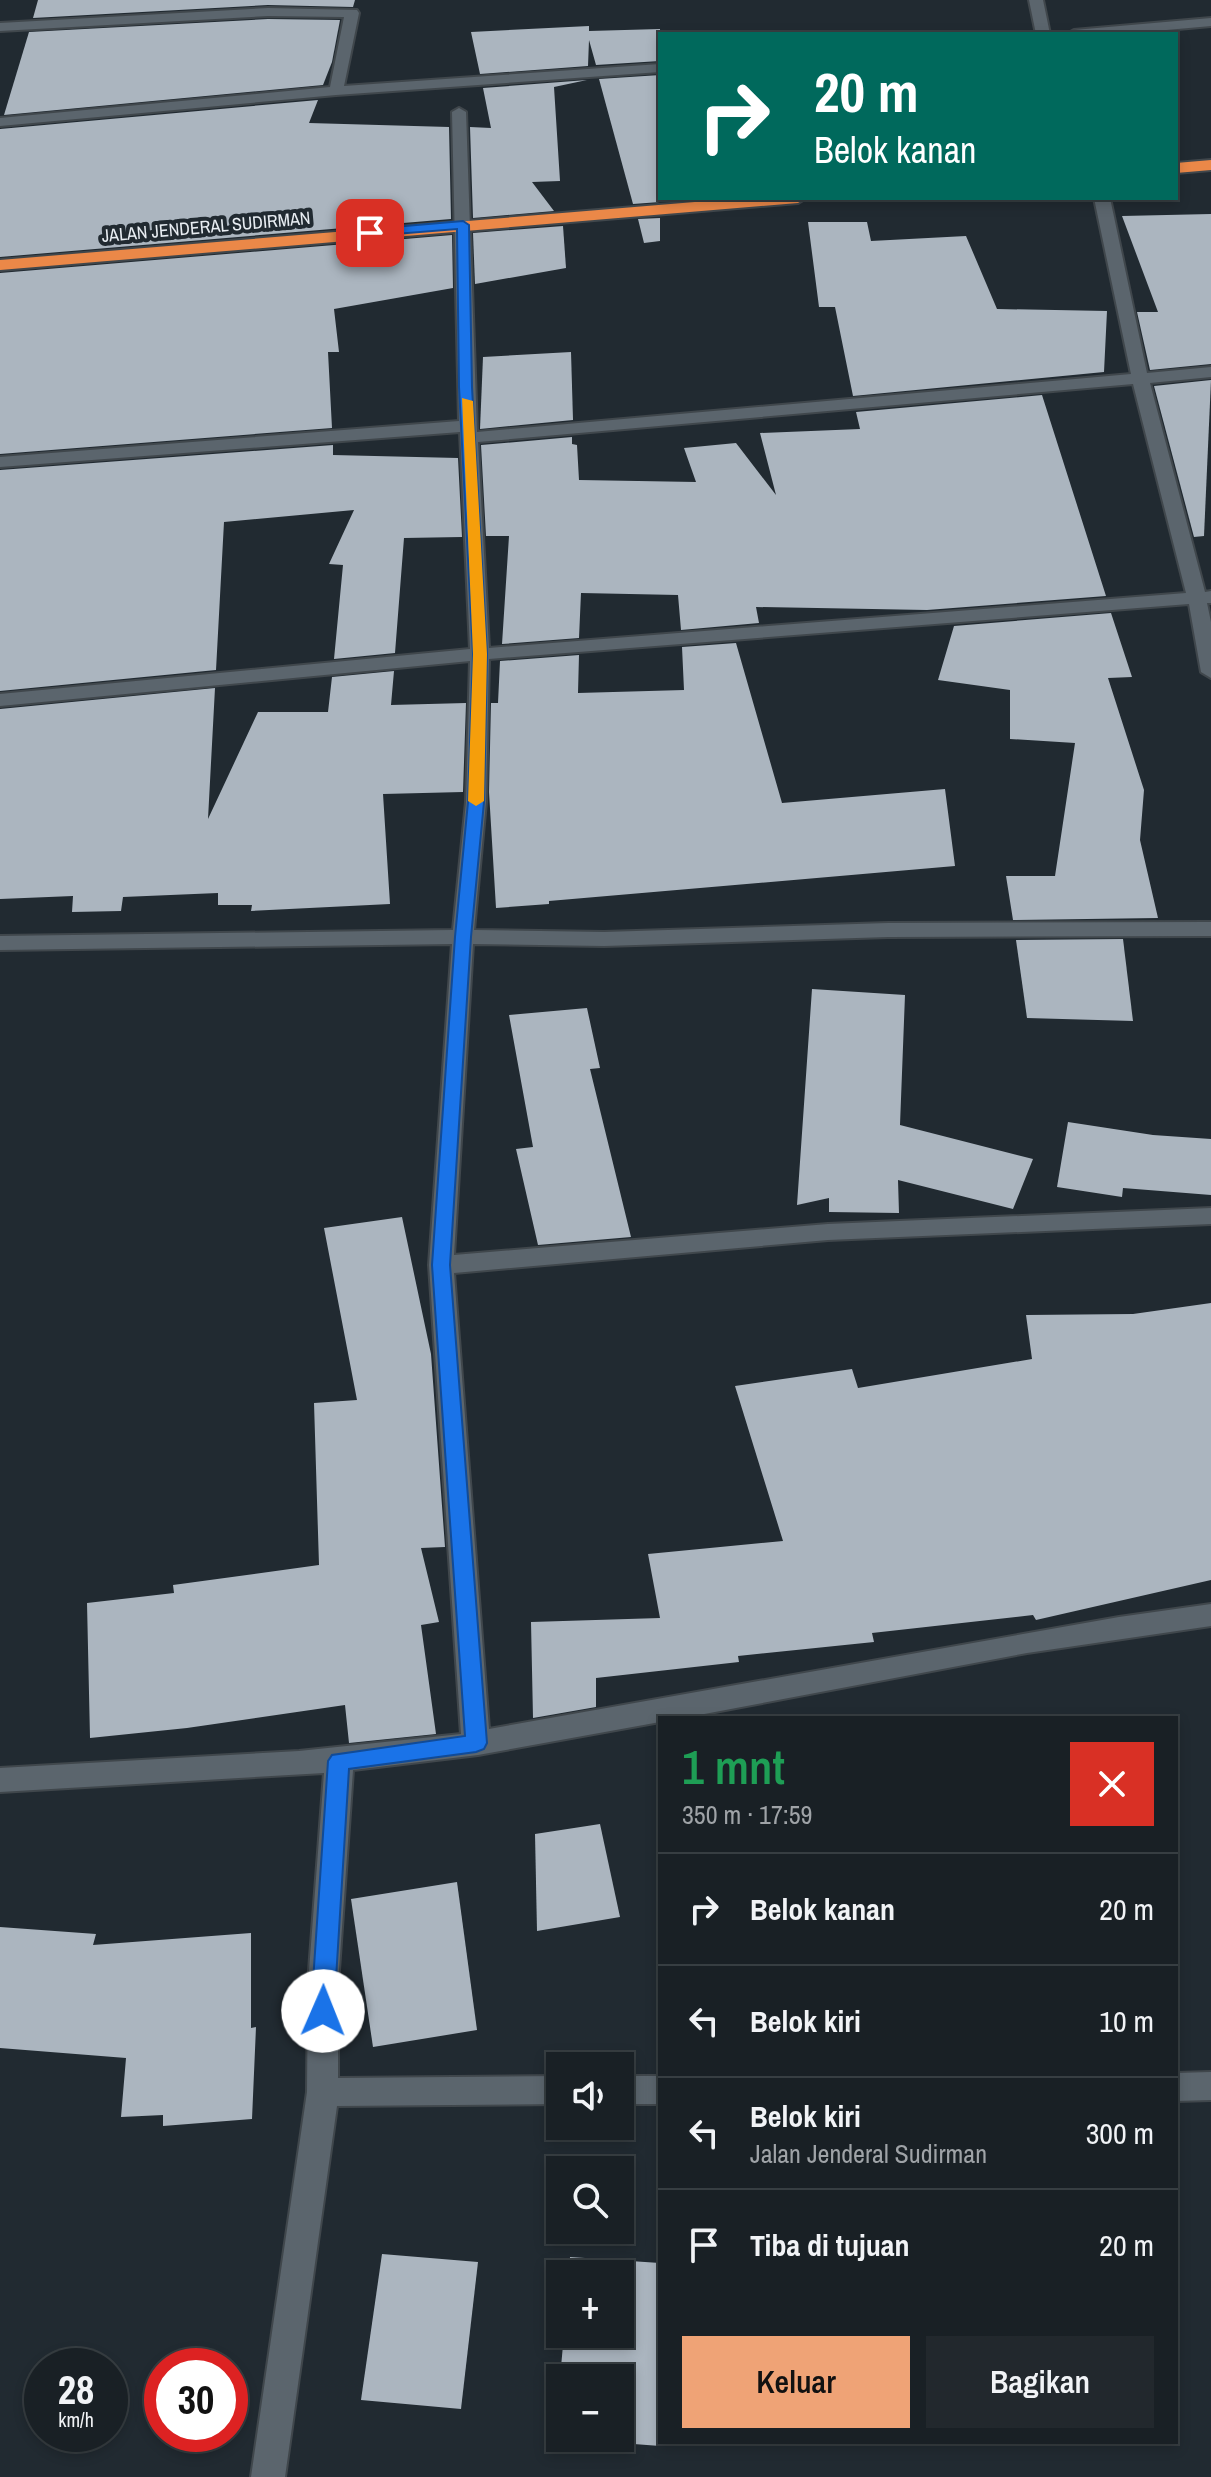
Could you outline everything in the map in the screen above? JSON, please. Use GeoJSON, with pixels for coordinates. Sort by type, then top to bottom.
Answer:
{"type":"FeatureCollection","features":[{"type":"Feature","properties":{"kind":"highway"},"geometry":{"type":"LineString","coordinates":[[1178,168],[1211,165]]}},
{"type":"Feature","properties":{"kind":"highway","name":"JALAN JENDERAL SUDIRMAN"},"geometry":{"type":"LineString","coordinates":[[0,265],[773,200]]}},
{"type":"Feature","properties":{"kind":"street"},"geometry":{"type":"LineString","coordinates":[[1036,0],[1043,32]]}},
{"type":"Feature","properties":{"kind":"street"},"geometry":{"type":"LineString","coordinates":[[0,27],[353,6],[336,91]]}},
{"type":"Feature","properties":{"kind":"street"},"geometry":{"type":"LineString","coordinates":[[1097,32],[1211,22]]}},
{"type":"Feature","properties":{"kind":"street"},"geometry":{"type":"LineString","coordinates":[[0,122],[336,91],[658,68]]}},
{"type":"Feature","properties":{"kind":"street"},"geometry":{"type":"LineString","coordinates":[[459,112],[468,432],[480,654],[476,802],[463,937],[441,1265],[476,1743]]}},
{"type":"Feature","properties":{"kind":"street"},"geometry":{"type":"LineString","coordinates":[[1102,200],[1140,378],[1204,598],[1211,672]]}},
{"type":"Feature","properties":{"kind":"street"},"geometry":{"type":"LineString","coordinates":[[0,462],[468,432],[1211,372]]}},
{"type":"Feature","properties":{"kind":"street"},"geometry":{"type":"LineString","coordinates":[[0,700],[480,654],[1204,598]]}},
{"type":"Feature","properties":{"kind":"street"},"geometry":{"type":"LineString","coordinates":[[0,943],[463,937],[604,939],[888,930],[1211,929]]}},
{"type":"Feature","properties":{"kind":"street"},"geometry":{"type":"LineString","coordinates":[[441,1265],[828,1232],[1211,1216]]}},
{"type":"Feature","properties":{"kind":"street"},"geometry":{"type":"LineString","coordinates":[[0,1780],[339,1761],[476,1743],[1103,1628],[1211,1615]]}},
{"type":"Feature","properties":{"kind":"street"},"geometry":{"type":"LineString","coordinates":[[268,2477],[323,2092],[323,1984],[339,1761]]}},
{"type":"Feature","properties":{"kind":"street"},"geometry":{"type":"LineString","coordinates":[[1178,2087],[1211,2086]]}},
{"type":"Feature","properties":{"kind":"street"},"geometry":{"type":"LineString","coordinates":[[323,2092],[546,2090]]}},
{"type":"Feature","properties":{"kind":"street"},"geometry":{"type":"LineString","coordinates":[[634,2090],[658,2090]]}},
{"type":"Feature","properties":{"kind":"building"},"geometry":{"type":"Polygon","coordinates":[[[38,0],[355,0],[353,7],[268,5],[33,18],[38,0]]]}},
{"type":"Feature","properties":{"kind":"building"},"geometry":{"type":"Polygon","coordinates":[[[268,19],[340,20],[332,62],[323,85],[4,115],[29,32],[268,19]]]}},
{"type":"Feature","properties":{"kind":"building"},"geometry":{"type":"Polygon","coordinates":[[[589,26],[589,31],[660,29],[658,61],[596,65],[589,40],[588,66],[480,74],[471,32],[589,26]]]}},
{"type":"Feature","properties":{"kind":"building"},"geometry":{"type":"Polygon","coordinates":[[[658,75],[660,202],[633,204],[599,79],[658,75]]]}},
{"type":"Feature","properties":{"kind":"building"},"geometry":{"type":"Polygon","coordinates":[[[587,80],[554,87],[560,181],[532,182],[554,211],[473,218],[470,127],[491,128],[483,88],[587,80]]]}},
{"type":"Feature","properties":{"kind":"building"},"geometry":{"type":"Polygon","coordinates":[[[318,100],[309,123],[449,127],[451,219],[0,257],[0,129],[318,100]]]}},
{"type":"Feature","properties":{"kind":"building"},"geometry":{"type":"Polygon","coordinates":[[[1211,214],[1211,364],[1150,370],[1137,312],[1158,312],[1122,216],[1211,214]]]}},
{"type":"Feature","properties":{"kind":"building"},"geometry":{"type":"Polygon","coordinates":[[[660,218],[660,241],[644,243],[638,219],[660,218]]]}},
{"type":"Feature","properties":{"kind":"building"},"geometry":{"type":"Polygon","coordinates":[[[808,222],[867,222],[871,241],[966,236],[997,309],[1107,311],[1104,372],[853,396],[835,307],[819,307],[808,222]]]}},
{"type":"Feature","properties":{"kind":"building"},"geometry":{"type":"Polygon","coordinates":[[[563,226],[566,268],[475,284],[473,233],[563,226]]]}},
{"type":"Feature","properties":{"kind":"building"},"geometry":{"type":"Polygon","coordinates":[[[452,235],[453,288],[334,309],[339,352],[328,352],[332,428],[0,454],[0,273],[452,235]]]}},
{"type":"Feature","properties":{"kind":"building"},"geometry":{"type":"Polygon","coordinates":[[[571,352],[573,420],[480,429],[483,357],[571,352]]]}},
{"type":"Feature","properties":{"kind":"building"},"geometry":{"type":"Polygon","coordinates":[[[1211,380],[1204,536],[1194,537],[1154,386],[1211,380]]]}},
{"type":"Feature","properties":{"kind":"building"},"geometry":{"type":"Polygon","coordinates":[[[1042,395],[1106,596],[927,610],[756,607],[759,623],[681,630],[678,595],[581,593],[579,638],[502,644],[509,536],[486,536],[481,445],[572,437],[572,444],[577,445],[579,480],[696,482],[684,448],[736,443],[776,495],[760,433],[860,429],[856,412],[1042,395]]]}},
{"type":"Feature","properties":{"kind":"building"},"geometry":{"type":"Polygon","coordinates":[[[333,445],[333,455],[458,458],[462,537],[404,538],[395,653],[334,659],[343,565],[329,564],[354,510],[224,522],[216,670],[0,691],[0,470],[333,445]]]}},
{"type":"Feature","properties":{"kind":"building"},"geometry":{"type":"Polygon","coordinates":[[[1111,613],[1132,677],[1108,678],[1144,790],[1140,840],[1158,918],[1013,920],[1006,876],[1055,876],[1075,743],[1010,739],[1010,690],[938,680],[954,626],[1111,613]]]}},
{"type":"Feature","properties":{"kind":"building"},"geometry":{"type":"Polygon","coordinates":[[[736,643],[782,803],[945,789],[955,866],[496,908],[489,792],[491,703],[498,703],[500,661],[579,655],[578,693],[684,690],[682,647],[736,643]]]}},
{"type":"Feature","properties":{"kind":"building"},"geometry":{"type":"Polygon","coordinates":[[[394,671],[391,705],[466,703],[463,792],[383,794],[390,904],[251,911],[252,905],[218,905],[218,893],[123,897],[121,911],[72,912],[73,896],[0,899],[0,709],[215,688],[208,819],[258,712],[328,712],[332,677],[394,671]]]}},
{"type":"Feature","properties":{"kind":"building"},"geometry":{"type":"Polygon","coordinates":[[[1123,939],[1133,1021],[1027,1018],[1016,940],[1123,939]]]}},
{"type":"Feature","properties":{"kind":"building"},"geometry":{"type":"Polygon","coordinates":[[[812,989],[905,995],[900,1125],[1033,1159],[1013,1209],[898,1180],[899,1213],[829,1212],[829,1198],[797,1205],[812,989]]]}},
{"type":"Feature","properties":{"kind":"building"},"geometry":{"type":"Polygon","coordinates":[[[587,1008],[600,1068],[590,1069],[631,1237],[538,1245],[516,1149],[533,1147],[509,1015],[587,1008]]]}},
{"type":"Feature","properties":{"kind":"building"},"geometry":{"type":"Polygon","coordinates":[[[1068,1122],[1153,1135],[1211,1139],[1211,1195],[1123,1188],[1122,1197],[1057,1187],[1068,1122]]]}},
{"type":"Feature","properties":{"kind":"building"},"geometry":{"type":"Polygon","coordinates":[[[402,1217],[431,1354],[445,1547],[421,1548],[439,1622],[421,1625],[436,1734],[349,1743],[345,1705],[187,1728],[90,1738],[87,1603],[174,1593],[173,1585],[319,1565],[314,1403],[357,1400],[324,1228],[402,1217]]]}},
{"type":"Feature","properties":{"kind":"building"},"geometry":{"type":"Polygon","coordinates":[[[1211,1303],[1211,1580],[1036,1620],[1033,1615],[872,1633],[874,1642],[738,1656],[739,1662],[596,1678],[596,1707],[533,1718],[531,1622],[660,1618],[648,1554],[783,1541],[735,1386],[852,1369],[858,1388],[1032,1359],[1026,1315],[1133,1314],[1211,1303]]]}},
{"type":"Feature","properties":{"kind":"building"},"geometry":{"type":"Polygon","coordinates":[[[600,1824],[620,1917],[537,1931],[535,1834],[600,1824]]]}},
{"type":"Feature","properties":{"kind":"building"},"geometry":{"type":"Polygon","coordinates":[[[457,1882],[477,2030],[373,2047],[351,1899],[457,1882]]]}},
{"type":"Feature","properties":{"kind":"building"},"geometry":{"type":"Polygon","coordinates":[[[0,1927],[96,1934],[93,1945],[251,1933],[251,2028],[256,2027],[252,2119],[163,2126],[163,2115],[121,2117],[126,2058],[0,2048],[0,1927]]]}},
{"type":"Feature","properties":{"kind":"building"},"geometry":{"type":"Polygon","coordinates":[[[382,2254],[478,2262],[461,2409],[361,2400],[382,2254]]]}},
{"type":"Feature","properties":{"kind":"building"},"geometry":{"type":"Polygon","coordinates":[[[570,2257],[615,2260],[570,2260],[570,2257]]]}},
{"type":"Feature","properties":{"kind":"building"},"geometry":{"type":"Polygon","coordinates":[[[634,2261],[658,2263],[660,2446],[634,2444],[634,2364],[561,2364],[563,2348],[634,2348],[634,2261]]]}},
{"type":"Feature","properties":{"kind":"slow traffic"},"geometry":{"type":"LineString","coordinates":[[466,401],[480,654],[476,801]]}},
{"type":"Feature","properties":{"kind":"route"},"geometry":{"type":"LineString","coordinates":[[323,2011],[339,1761],[476,1743],[465,1627],[441,1265],[463,937],[476,802],[480,654],[466,387],[463,225],[370,233]]}}]}
